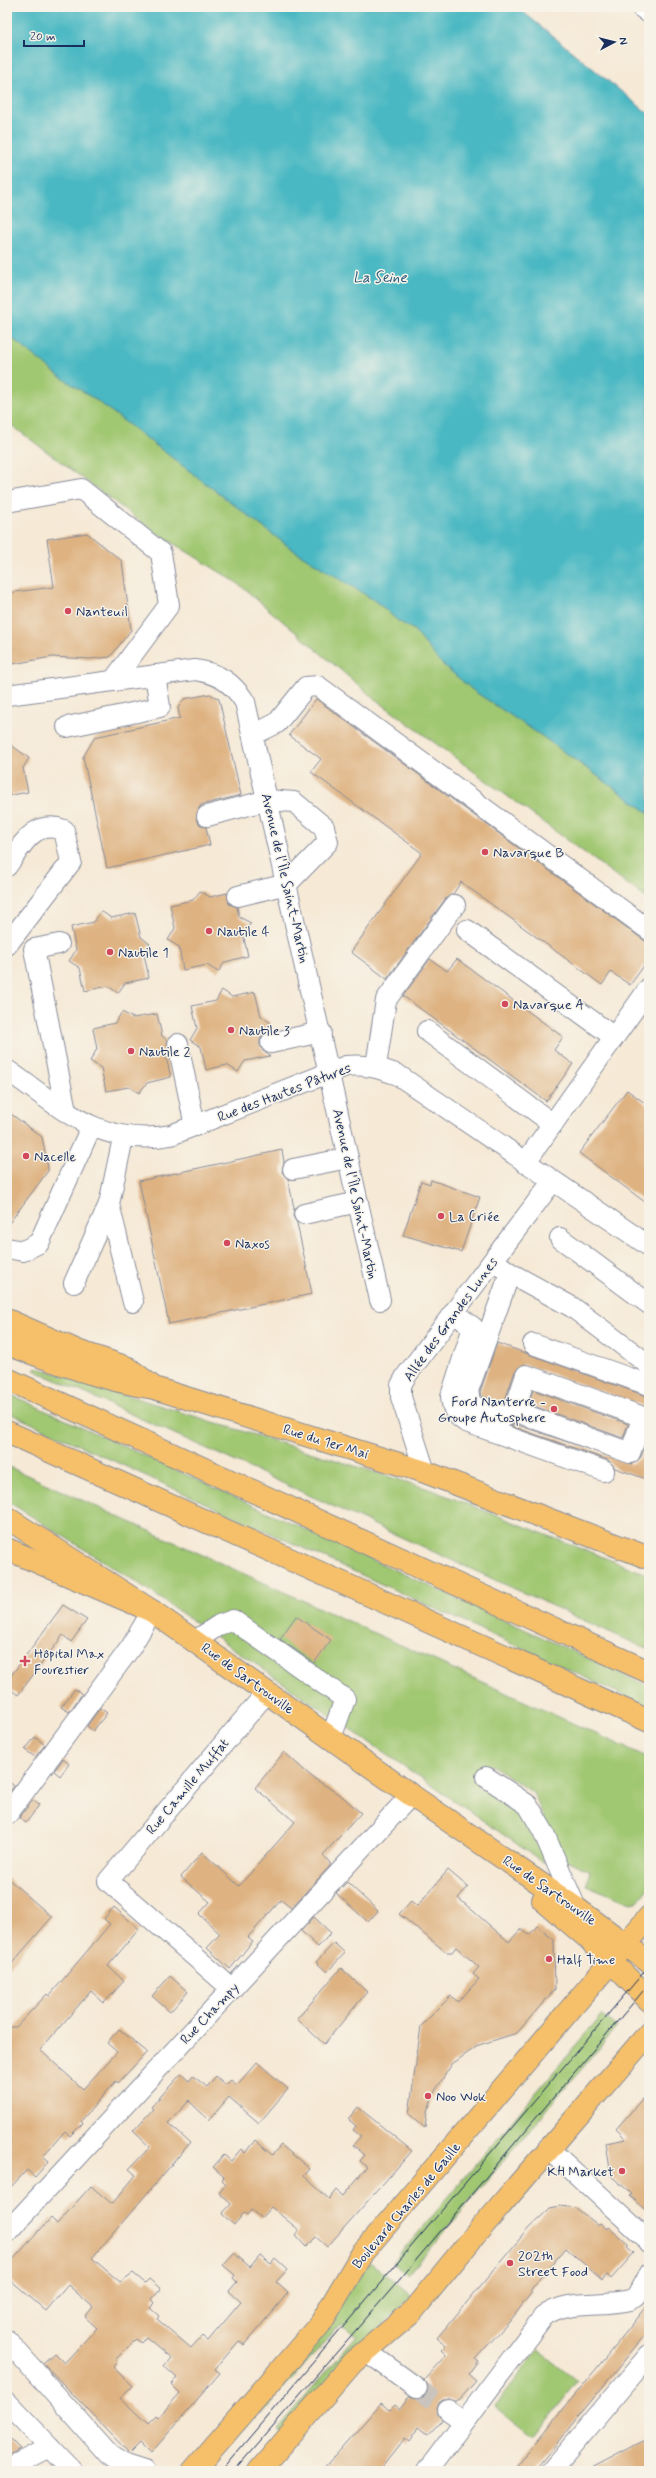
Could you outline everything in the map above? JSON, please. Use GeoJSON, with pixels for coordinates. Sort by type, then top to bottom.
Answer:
{"type":"FeatureCollection","features":[{"type":"Feature","properties":{"kind":"main road","name":"Rue du 1er Mai"},"geometry":{"type":"LineString","coordinates":[[7,1320],[80,1352],[128,1368],[154,1388],[426,1472],[649,1558]]}},
{"type":"Feature","properties":{"kind":"main road"},"geometry":{"type":"LineString","coordinates":[[7,1344],[102,1377],[154,1388]]}},
{"type":"Feature","properties":{"kind":"main road"},"geometry":{"type":"LineString","coordinates":[[7,1379],[649,1672]]}},
{"type":"Feature","properties":{"kind":"main road"},"geometry":{"type":"LineString","coordinates":[[7,1432],[649,1721]]}},
{"type":"Feature","properties":{"kind":"main road"},"geometry":{"type":"LineString","coordinates":[[7,1518],[152,1610]]}},
{"type":"Feature","properties":{"kind":"main road","name":"Rue de Sartrouville"},"geometry":{"type":"LineString","coordinates":[[7,1549],[152,1610],[410,1795],[627,1944],[649,1962]]}},
{"type":"Feature","properties":{"kind":"main road","name":"Rue de Sartrouville"},"geometry":{"type":"LineString","coordinates":[[472,1837],[588,1938],[649,2000]]}},
{"type":"Feature","properties":{"kind":"main road","name":"Boulevard Charles de Gaulle"},"geometry":{"type":"LineString","coordinates":[[193,2471],[321,2323],[363,2252],[649,1917]]}},
{"type":"Feature","properties":{"kind":"main road"},"geometry":{"type":"LineString","coordinates":[[259,2471],[334,2382],[366,2351],[411,2314],[548,2148],[649,2032]]}},
{"type":"Feature","properties":{"kind":"street"},"geometry":{"type":"LineString","coordinates":[[641,7],[649,13]]}},
{"type":"Feature","properties":{"kind":"street"},"geometry":{"type":"LineString","coordinates":[[7,502],[81,490],[161,553],[169,605],[113,680]]}},
{"type":"Feature","properties":{"kind":"street","name":"Avenue de l'Île Saint-Martin"},"geometry":{"type":"LineString","coordinates":[[7,695],[195,670],[210,672],[224,678],[236,687],[245,702],[253,735],[330,1072],[380,1300]]}},
{"type":"Feature","properties":{"kind":"street"},"geometry":{"type":"LineString","coordinates":[[67,727],[160,706],[155,675]]}},
{"type":"Feature","properties":{"kind":"street"},"geometry":{"type":"LineString","coordinates":[[253,735],[277,723],[306,687],[318,686],[649,930]]}},
{"type":"Feature","properties":{"kind":"street"},"geometry":{"type":"LineString","coordinates":[[207,816],[268,800],[294,802],[324,827],[328,842],[287,884],[238,896]]}},
{"type":"Feature","properties":{"kind":"street"},"geometry":{"type":"LineString","coordinates":[[7,866],[27,839],[39,829],[52,826],[64,830],[71,862],[7,945]]}},
{"type":"Feature","properties":{"kind":"street"},"geometry":{"type":"LineString","coordinates":[[376,1066],[386,1000],[455,905]]}},
{"type":"Feature","properties":{"kind":"street"},"geometry":{"type":"LineString","coordinates":[[466,930],[614,1037]]}},
{"type":"Feature","properties":{"kind":"street"},"geometry":{"type":"LineString","coordinates":[[60,944],[34,950],[66,1111]]}},
{"type":"Feature","properties":{"kind":"street"},"geometry":{"type":"LineString","coordinates":[[525,1163],[649,988]]}},
{"type":"Feature","properties":{"kind":"street"},"geometry":{"type":"LineString","coordinates":[[427,1031],[553,1124]]}},
{"type":"Feature","properties":{"kind":"street"},"geometry":{"type":"LineString","coordinates":[[271,1043],[321,1032]]}},
{"type":"Feature","properties":{"kind":"street"},"geometry":{"type":"LineString","coordinates":[[178,1044],[195,1126]]}},
{"type":"Feature","properties":{"kind":"street","name":"Rue des Hautes Pâtures"},"geometry":{"type":"LineString","coordinates":[[7,1070],[91,1127],[124,1138],[156,1138],[171,1135],[195,1126],[346,1066],[376,1066],[398,1075],[552,1182],[649,1246]]}},
{"type":"Feature","properties":{"kind":"street"},"geometry":{"type":"LineString","coordinates":[[7,1248],[23,1251],[39,1243],[91,1127]]}},
{"type":"Feature","properties":{"kind":"street"},"geometry":{"type":"LineString","coordinates":[[74,1283],[108,1204],[124,1138]]}},
{"type":"Feature","properties":{"kind":"street"},"geometry":{"type":"LineString","coordinates":[[293,1169],[348,1158]]}},
{"type":"Feature","properties":{"kind":"street","name":"Allée des Grandes Lunes"},"geometry":{"type":"LineString","coordinates":[[426,1472],[401,1397],[402,1385],[406,1376],[552,1182]]}},
{"type":"Feature","properties":{"kind":"street"},"geometry":{"type":"LineString","coordinates":[[304,1214],[358,1202]]}},
{"type":"Feature","properties":{"kind":"street"},"geometry":{"type":"LineString","coordinates":[[108,1204],[132,1302]]}},
{"type":"Feature","properties":{"kind":"street"},"geometry":{"type":"LineString","coordinates":[[560,1238],[649,1304]]}},
{"type":"Feature","properties":{"kind":"street"},"geometry":{"type":"LineString","coordinates":[[493,1260],[510,1273],[572,1307],[649,1365]]}},
{"type":"Feature","properties":{"kind":"street"},"geometry":{"type":"LineString","coordinates":[[510,1273],[468,1396],[468,1402],[472,1407],[504,1417],[514,1411],[526,1375],[643,1417],[630,1453],[514,1411]]}},
{"type":"Feature","properties":{"kind":"street"},"geometry":{"type":"LineString","coordinates":[[454,1313],[473,1327],[451,1396],[452,1405],[459,1418],[466,1422],[604,1471]]}},
{"type":"Feature","properties":{"kind":"street"},"geometry":{"type":"LineString","coordinates":[[533,1344],[649,1385]]}},
{"type":"Feature","properties":{"kind":"street"},"geometry":{"type":"LineString","coordinates":[[7,1815],[131,1647],[152,1610]]}},
{"type":"Feature","properties":{"kind":"street"},"geometry":{"type":"LineString","coordinates":[[195,1641],[219,1626],[233,1620],[345,1699],[331,1738]]}},
{"type":"Feature","properties":{"kind":"street","name":"Rue Camille Muffat"},"geometry":{"type":"LineString","coordinates":[[232,1989],[108,1881],[267,1692]]}},
{"type":"Feature","properties":{"kind":"street"},"geometry":{"type":"LineString","coordinates":[[486,1777],[528,1805],[543,1831],[576,1908]]}},
{"type":"Feature","properties":{"kind":"street","name":"Rue Champy"},"geometry":{"type":"LineString","coordinates":[[7,2232],[410,1795]]}},
{"type":"Feature","properties":{"kind":"street"},"geometry":{"type":"LineString","coordinates":[[548,2148],[647,2239],[649,2243]]}},
{"type":"Feature","properties":{"kind":"street"},"geometry":{"type":"LineString","coordinates":[[427,2471],[543,2317],[551,2310],[630,2300],[636,2297],[649,2273]]}},
{"type":"Feature","properties":{"kind":"street"},"geometry":{"type":"LineString","coordinates":[[7,2340],[109,2456],[125,2465],[144,2471]]}},
{"type":"Feature","properties":{"kind":"street"},"geometry":{"type":"LineString","coordinates":[[366,2351],[417,2388]]}},
{"type":"Feature","properties":{"kind":"street"},"geometry":{"type":"LineString","coordinates":[[551,2471],[649,2355]]}},
{"type":"Feature","properties":{"kind":"street"},"geometry":{"type":"LineString","coordinates":[[7,2402],[73,2471]]}},
{"type":"Feature","properties":{"kind":"street"},"geometry":{"type":"LineString","coordinates":[[448,2410],[464,2421]]}},
{"type":"Feature","properties":{"kind":"street"},"geometry":{"type":"LineString","coordinates":[[7,2469],[50,2447]]}},
{"type":"Feature","properties":{"kind":"green space"},"geometry":{"type":"Polygon","coordinates":[[[7,334],[58,375],[99,402],[292,549],[377,602],[397,620],[414,630],[440,662],[474,691],[539,734],[649,813],[649,900],[375,699],[236,582],[155,532],[7,422],[7,334]]]}},
{"type":"Feature","properties":{"kind":"green space"},"geometry":{"type":"Polygon","coordinates":[[[36,1367],[429,1489],[649,1575],[649,1650],[34,1370],[36,1367]]]}},
{"type":"Feature","properties":{"kind":"green space"},"geometry":{"type":"Polygon","coordinates":[[[7,1393],[649,1686],[649,1707],[7,1412],[7,1393]]]}},
{"type":"Feature","properties":{"kind":"green space"},"geometry":{"type":"Polygon","coordinates":[[[7,1466],[649,1758],[649,1887],[637,1902],[631,1903],[586,1885],[591,1872],[558,1856],[534,1793],[491,1765],[477,1786],[526,1820],[546,1862],[543,1862],[138,1583],[7,1501],[7,1466]]]}},
{"type":"Feature","properties":{"kind":"green space"},"geometry":{"type":"Polygon","coordinates":[[[602,2014],[617,2027],[407,2275],[393,2263],[602,2014]]]}},
{"type":"Feature","properties":{"kind":"green space"},"geometry":{"type":"Polygon","coordinates":[[[371,2262],[411,2296],[281,2432],[277,2429],[357,2336],[341,2323],[261,2415],[258,2412],[371,2262]]]}},
{"type":"Feature","properties":{"kind":"green space"},"geometry":{"type":"Polygon","coordinates":[[[539,2350],[578,2381],[533,2438],[494,2407],[539,2350]]]}},
{"type":"Feature","properties":{"kind":"water","name":"La Seine"},"geometry":{"type":"Polygon","coordinates":[[[7,7],[517,7],[649,114],[649,813],[539,734],[474,691],[440,662],[414,630],[397,620],[377,602],[292,549],[99,402],[58,375],[7,334],[7,7]]]}},
{"type":"Feature","properties":{"kind":"building","name":"Nanteuil"},"geometry":{"type":"Polygon","coordinates":[[[87,533],[122,561],[131,630],[110,657],[90,659],[52,657],[7,665],[7,593],[54,587],[47,539],[87,533]]]}},
{"type":"Feature","properties":{"kind":"building"},"geometry":{"type":"Polygon","coordinates":[[[210,694],[219,699],[241,795],[201,805],[199,808],[196,819],[199,824],[206,827],[210,845],[107,868],[83,757],[95,737],[180,718],[178,708],[184,699],[210,694]]]}},
{"type":"Feature","properties":{"kind":"building","name":"Navarque B"},"geometry":{"type":"Polygon","coordinates":[[[316,699],[649,944],[649,959],[630,985],[611,972],[602,985],[461,882],[453,894],[446,898],[387,979],[351,952],[422,853],[311,772],[321,759],[289,735],[316,699]]]}},
{"type":"Feature","properties":{"kind":"building"},"geometry":{"type":"Polygon","coordinates":[[[7,742],[29,758],[23,768],[28,792],[7,796],[7,742]]]}},
{"type":"Feature","properties":{"kind":"building","name":"Nautile 4"},"geometry":{"type":"Polygon","coordinates":[[[200,891],[210,897],[227,893],[229,904],[237,907],[239,917],[251,923],[243,934],[248,956],[225,962],[218,972],[207,965],[183,970],[179,947],[168,940],[175,928],[170,905],[193,900],[200,891]]]}},
{"type":"Feature","properties":{"kind":"building","name":"Nautile 1"},"geometry":{"type":"Polygon","coordinates":[[[101,911],[111,918],[135,913],[141,937],[150,944],[144,954],[149,978],[125,983],[118,993],[108,986],[85,991],[80,968],[69,961],[76,950],[71,927],[94,922],[101,911]]]}},
{"type":"Feature","properties":{"kind":"building"},"geometry":{"type":"Polygon","coordinates":[[[430,959],[447,971],[457,959],[563,1037],[554,1050],[573,1064],[546,1101],[403,996],[430,959]]]}},
{"type":"Feature","properties":{"kind":"building","name":"Nautile 3"},"geometry":{"type":"Polygon","coordinates":[[[222,990],[232,997],[255,992],[261,1016],[271,1023],[260,1039],[260,1045],[263,1051],[270,1056],[245,1061],[238,1072],[227,1065],[206,1070],[201,1047],[190,1040],[197,1028],[192,1006],[216,1001],[222,990]]]}},
{"type":"Feature","properties":{"kind":"building","name":"Nautile 2"},"geometry":{"type":"Polygon","coordinates":[[[122,1012],[133,1018],[157,1014],[162,1036],[167,1040],[168,1050],[165,1054],[171,1077],[147,1083],[139,1093],[129,1087],[106,1091],[101,1068],[90,1061],[97,1049],[93,1028],[115,1023],[122,1012]]]}},
{"type":"Feature","properties":{"kind":"building"},"geometry":{"type":"Polygon","coordinates":[[[627,1090],[649,1106],[649,1205],[579,1153],[627,1090]]]}},
{"type":"Feature","properties":{"kind":"building"},"geometry":{"type":"Polygon","coordinates":[[[7,1111],[42,1137],[48,1171],[7,1226],[7,1111]]]}},
{"type":"Feature","properties":{"kind":"building","name":"Naxos"},"geometry":{"type":"Polygon","coordinates":[[[282,1150],[284,1162],[282,1172],[288,1179],[294,1208],[293,1216],[297,1223],[312,1294],[169,1324],[139,1181],[282,1150]]]}},
{"type":"Feature","properties":{"kind":"building","name":"La Criée"},"geometry":{"type":"Polygon","coordinates":[[[431,1180],[480,1197],[461,1252],[403,1235],[421,1181],[430,1184],[431,1180]]]}},
{"type":"Feature","properties":{"kind":"building"},"geometry":{"type":"Polygon","coordinates":[[[497,1343],[649,1397],[649,1408],[524,1364],[515,1371],[504,1403],[481,1396],[480,1392],[497,1343]]]}},
{"type":"Feature","properties":{"kind":"building"},"geometry":{"type":"Polygon","coordinates":[[[533,1390],[628,1424],[623,1438],[528,1404],[533,1390]]]}},
{"type":"Feature","properties":{"kind":"building"},"geometry":{"type":"Polygon","coordinates":[[[515,1424],[632,1464],[641,1457],[649,1434],[649,1480],[615,1468],[608,1460],[511,1426],[515,1424]]]}},
{"type":"Feature","properties":{"kind":"building"},"geometry":{"type":"Polygon","coordinates":[[[63,1605],[87,1620],[71,1642],[63,1635],[18,1695],[7,1687],[7,1681],[63,1605]]]}},
{"type":"Feature","properties":{"kind":"building"},"geometry":{"type":"Polygon","coordinates":[[[296,1616],[331,1640],[314,1663],[280,1639],[296,1616]]]}},
{"type":"Feature","properties":{"kind":"building"},"geometry":{"type":"Polygon","coordinates":[[[75,1689],[82,1694],[69,1712],[61,1707],[75,1689]]]}},
{"type":"Feature","properties":{"kind":"building"},"geometry":{"type":"Polygon","coordinates":[[[100,1708],[107,1713],[93,1731],[87,1726],[100,1708]]]}},
{"type":"Feature","properties":{"kind":"building"},"geometry":{"type":"Polygon","coordinates":[[[35,1737],[45,1745],[35,1757],[25,1750],[35,1737]]]}},
{"type":"Feature","properties":{"kind":"building"},"geometry":{"type":"Polygon","coordinates":[[[284,1752],[312,1777],[343,1797],[361,1813],[323,1855],[330,1863],[330,1866],[291,1908],[281,1900],[248,1937],[253,1941],[230,1969],[207,1948],[220,1934],[199,1914],[210,1902],[181,1877],[202,1852],[239,1886],[295,1822],[255,1788],[284,1752]]]}},
{"type":"Feature","properties":{"kind":"building"},"geometry":{"type":"Polygon","coordinates":[[[63,1759],[69,1764],[60,1776],[54,1771],[63,1759]]]}},
{"type":"Feature","properties":{"kind":"building"},"geometry":{"type":"Polygon","coordinates":[[[7,1780],[14,1786],[7,1796],[7,1780]]]}},
{"type":"Feature","properties":{"kind":"building"},"geometry":{"type":"Polygon","coordinates":[[[33,1800],[39,1805],[26,1823],[19,1818],[33,1800]]]}},
{"type":"Feature","properties":{"kind":"building"},"geometry":{"type":"Polygon","coordinates":[[[448,1870],[468,1887],[458,1898],[509,1942],[521,1929],[529,1935],[537,1926],[554,1940],[555,1989],[517,2033],[479,2045],[452,2064],[435,2091],[427,2112],[425,2128],[409,2114],[421,2026],[451,1996],[458,2002],[479,1979],[473,1974],[479,1967],[456,1947],[452,1952],[446,1952],[399,1914],[411,1901],[417,1906],[448,1870]]]}},
{"type":"Feature","properties":{"kind":"building"},"geometry":{"type":"Polygon","coordinates":[[[7,1878],[52,1917],[7,1969],[7,1878]]]}},
{"type":"Feature","properties":{"kind":"building"},"geometry":{"type":"Polygon","coordinates":[[[347,1882],[378,1911],[368,1922],[336,1893],[347,1882]]]}},
{"type":"Feature","properties":{"kind":"building"},"geometry":{"type":"Polygon","coordinates":[[[114,1907],[139,1929],[108,1966],[124,1981],[104,2003],[91,1991],[40,2050],[83,2089],[117,2052],[107,2043],[119,2029],[147,2052],[118,2083],[116,2081],[81,2121],[83,2123],[70,2136],[65,2131],[43,2156],[49,2161],[35,2177],[27,2170],[7,2191],[7,2027],[16,2027],[47,1994],[49,1996],[110,1924],[104,1919],[114,1907]]]}},
{"type":"Feature","properties":{"kind":"building"},"geometry":{"type":"Polygon","coordinates":[[[314,1917],[331,1933],[318,1947],[301,1931],[314,1917]]]}},
{"type":"Feature","properties":{"kind":"building"},"geometry":{"type":"Polygon","coordinates":[[[334,1943],[345,1953],[327,1972],[316,1962],[334,1943]]]}},
{"type":"Feature","properties":{"kind":"building"},"geometry":{"type":"Polygon","coordinates":[[[341,1968],[367,1992],[324,2044],[297,2019],[341,1968]]]}},
{"type":"Feature","properties":{"kind":"building"},"geometry":{"type":"Polygon","coordinates":[[[170,1976],[188,1992],[170,2012],[152,1996],[170,1976]]]}},
{"type":"Feature","properties":{"kind":"building"},"geometry":{"type":"Polygon","coordinates":[[[257,2062],[288,2089],[259,2123],[229,2097],[209,2120],[189,2101],[168,2123],[190,2143],[92,2258],[120,2282],[133,2273],[145,2283],[149,2279],[161,2289],[152,2299],[155,2303],[150,2308],[159,2316],[157,2319],[191,2348],[202,2336],[208,2341],[241,2302],[229,2291],[237,2282],[233,2278],[235,2275],[223,2265],[234,2253],[250,2267],[260,2255],[271,2264],[275,2259],[287,2270],[276,2282],[288,2293],[244,2345],[239,2341],[215,2369],[220,2373],[151,2453],[140,2442],[129,2453],[43,2363],[54,2353],[64,2363],[97,2328],[85,2317],[93,2307],[68,2285],[46,2311],[7,2277],[7,2266],[51,2218],[57,2224],[91,2186],[112,2204],[136,2175],[129,2169],[150,2147],[133,2131],[153,2109],[151,2107],[181,2074],[189,2081],[193,2076],[207,2087],[216,2076],[226,2085],[231,2080],[237,2085],[257,2062]],[[146,2337],[141,2343],[136,2339],[115,2360],[117,2362],[113,2367],[132,2386],[120,2398],[148,2424],[156,2416],[158,2418],[180,2393],[171,2384],[177,2378],[164,2366],[171,2358],[146,2337]]]}},
{"type":"Feature","properties":{"kind":"building"},"geometry":{"type":"Polygon","coordinates":[[[649,2091],[649,2212],[630,2196],[632,2194],[611,2176],[606,2143],[626,2139],[616,2129],[649,2091]]]}},
{"type":"Feature","properties":{"kind":"building"},"geometry":{"type":"Polygon","coordinates":[[[358,2107],[412,2151],[327,2247],[316,2237],[306,2247],[295,2235],[299,2230],[271,2207],[261,2218],[251,2210],[247,2215],[244,2213],[234,2225],[222,2214],[231,2204],[219,2193],[226,2184],[222,2180],[224,2177],[213,2167],[224,2155],[231,2161],[241,2149],[245,2153],[255,2140],[272,2155],[281,2145],[310,2169],[304,2176],[329,2199],[336,2190],[343,2196],[367,2167],[360,2161],[365,2155],[353,2145],[361,2136],[353,2130],[356,2126],[348,2119],[358,2107]]]}},
{"type":"Feature","properties":{"kind":"building"},"geometry":{"type":"Polygon","coordinates":[[[561,2206],[576,2208],[598,2225],[600,2223],[607,2229],[608,2227],[629,2245],[627,2247],[634,2253],[611,2279],[607,2275],[602,2280],[566,2248],[535,2284],[530,2291],[532,2292],[510,2321],[475,2359],[478,2361],[468,2374],[476,2381],[460,2399],[456,2401],[443,2400],[439,2403],[437,2409],[442,2420],[428,2435],[418,2427],[410,2442],[405,2438],[379,2471],[322,2471],[381,2403],[389,2410],[394,2405],[399,2409],[409,2397],[416,2399],[426,2395],[428,2389],[424,2379],[446,2355],[441,2350],[446,2345],[437,2338],[528,2229],[550,2208],[561,2206]]]}},
{"type":"Feature","properties":{"kind":"building"},"geometry":{"type":"Polygon","coordinates":[[[649,2304],[649,2330],[534,2471],[513,2471],[649,2304]]]}},
{"type":"Feature","properties":{"kind":"building"},"geometry":{"type":"Polygon","coordinates":[[[7,2436],[20,2449],[7,2456],[7,2436]]]}},
{"type":"Feature","properties":{"kind":"building"},"geometry":{"type":"Polygon","coordinates":[[[649,2438],[649,2471],[586,2471],[649,2438]]]}},
{"type":"Feature","properties":{"kind":"tunnel"},"geometry":{"type":"LineString","coordinates":[[417,2388],[448,2410]]}},
{"type":"Feature","properties":{"kind":"tram line"},"geometry":{"type":"LineString","coordinates":[[221,2471],[649,1966]]}},
{"type":"Feature","properties":{"kind":"tram line"},"geometry":{"type":"LineString","coordinates":[[234,2471],[401,2278],[649,1984]]}},
{"type":"Feature","properties":{"kind":"place","name":"Nanteuil"},"geometry":{"type":"Point","coordinates":[68,611]}},
{"type":"Feature","properties":{"kind":"place","name":"Navarque B"},"geometry":{"type":"Point","coordinates":[485,852]}},
{"type":"Feature","properties":{"kind":"place","name":"Nautile 4"},"geometry":{"type":"Point","coordinates":[209,931]}},
{"type":"Feature","properties":{"kind":"place","name":"Nautile 1"},"geometry":{"type":"Point","coordinates":[110,952]}},
{"type":"Feature","properties":{"kind":"place","name":"Navarque A"},"geometry":{"type":"Point","coordinates":[505,1004]}},
{"type":"Feature","properties":{"kind":"place","name":"Nautile 3"},"geometry":{"type":"Point","coordinates":[231,1030]}},
{"type":"Feature","properties":{"kind":"place","name":"Nautile 2"},"geometry":{"type":"Point","coordinates":[131,1051]}},
{"type":"Feature","properties":{"kind":"place","name":"Nacelle"},"geometry":{"type":"Point","coordinates":[26,1156]}},
{"type":"Feature","properties":{"kind":"place","name":"La Criée"},"geometry":{"type":"Point","coordinates":[441,1216]}},
{"type":"Feature","properties":{"kind":"place","name":"Naxos"},"geometry":{"type":"Point","coordinates":[227,1243]}},
{"type":"Feature","properties":{"kind":"place","name":"Ford Nanterre - Groupe Autosphere"},"geometry":{"type":"Point","coordinates":[554,1409]}},
{"type":"Feature","properties":{"kind":"place","name":"Hôpital Max Fourestier"},"geometry":{"type":"Point","coordinates":[25,1661]}},
{"type":"Feature","properties":{"kind":"place","name":"Half Time"},"geometry":{"type":"Point","coordinates":[549,1959]}},
{"type":"Feature","properties":{"kind":"place","name":"Noo Wok"},"geometry":{"type":"Point","coordinates":[428,2096]}},
{"type":"Feature","properties":{"kind":"place","name":"KH Market"},"geometry":{"type":"Point","coordinates":[622,2171]}},
{"type":"Feature","properties":{"kind":"place","name":"202th Street Food"},"geometry":{"type":"Point","coordinates":[510,2263]}}]}
